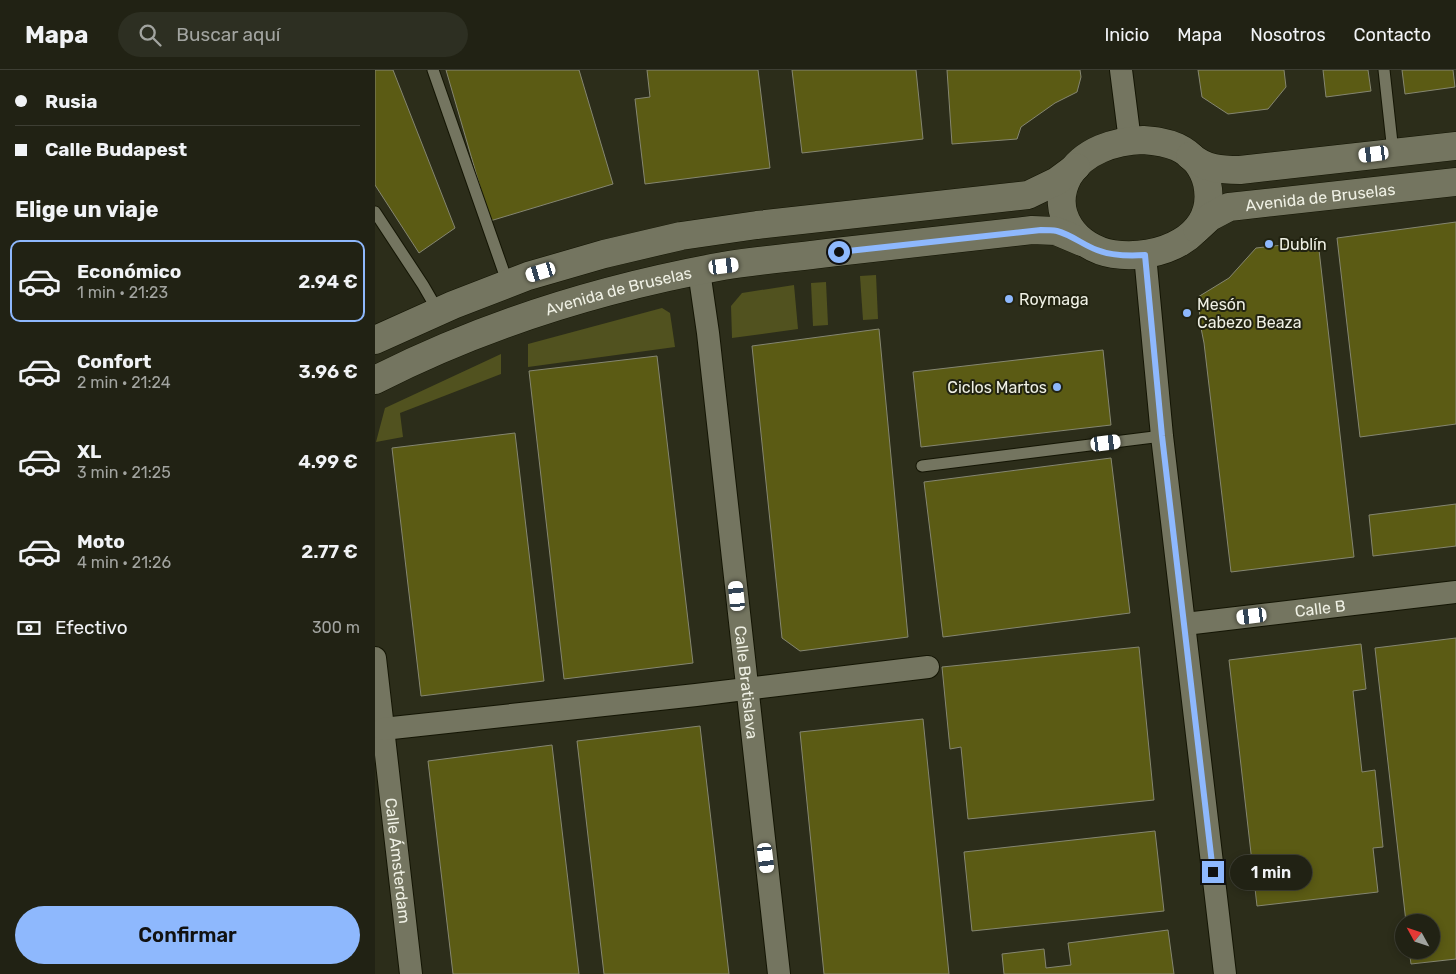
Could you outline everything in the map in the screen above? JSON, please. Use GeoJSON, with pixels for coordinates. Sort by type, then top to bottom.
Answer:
{"type":"FeatureCollection","features":[{"type":"Feature","properties":{"kind":"main road"},"geometry":{"type":"LineString","coordinates":[[375,340],[438,311],[508,284],[568,264],[642,245],[693,234],[767,224],[1028,195],[1057,181],[1099,150],[1113,144],[1129,141],[1160,142],[1177,147],[1203,165],[1214,169],[1240,170],[1456,146]]}},
{"type":"Feature","properties":{"kind":"main road"},"geometry":{"type":"LineString","coordinates":[[1076,167],[1068,177],[1063,191],[1062,207],[1065,220],[1071,232],[1082,242],[1097,250],[1111,254],[1145,255],[1163,251],[1179,244],[1194,232],[1203,219],[1208,204],[1205,174],[1197,162],[1188,154]]}},
{"type":"Feature","properties":{"kind":"main road","name":"Avenida de Bruselas"},"geometry":{"type":"LineString","coordinates":[[1194,232],[1210,217],[1229,207],[1456,182]]}},
{"type":"Feature","properties":{"kind":"main road","name":"Avenida de Bruselas"},"geometry":{"type":"LineString","coordinates":[[375,380],[466,338],[538,312],[614,289],[724,266],[1032,230],[1056,231],[1082,242]]}},
{"type":"Feature","properties":{"kind":"main road"},"geometry":{"type":"LineString","coordinates":[[693,234],[699,271]]}},
{"type":"Feature","properties":{"kind":"street"},"geometry":{"type":"LineString","coordinates":[[1121,70],[1129,141]]}},
{"type":"Feature","properties":{"kind":"street"},"geometry":{"type":"LineString","coordinates":[[1145,255],[1162,436],[1225,974]]}},
{"type":"Feature","properties":{"kind":"street","name":"Calle Bratislava"},"geometry":{"type":"LineString","coordinates":[[699,271],[708,333],[779,974]]}},
{"type":"Feature","properties":{"kind":"street","name":"Calle B"},"geometry":{"type":"LineString","coordinates":[[1185,624],[1456,592]]}},
{"type":"Feature","properties":{"kind":"street","name":"Calle Ámsterdam"},"geometry":{"type":"LineString","coordinates":[[375,658],[411,974]]}},
{"type":"Feature","properties":{"kind":"street"},"geometry":{"type":"LineString","coordinates":[[383,729],[928,667]]}},
{"type":"Feature","properties":{"kind":"lane"},"geometry":{"type":"LineString","coordinates":[[433,70],[508,284]]}},
{"type":"Feature","properties":{"kind":"lane"},"geometry":{"type":"LineString","coordinates":[[1384,70],[1393,152]]}},
{"type":"Feature","properties":{"kind":"lane"},"geometry":{"type":"LineString","coordinates":[[375,212],[438,311]]}},
{"type":"Feature","properties":{"kind":"lane"},"geometry":{"type":"LineString","coordinates":[[922,466],[1162,436]]}},
{"type":"Feature","properties":{"kind":"shaded area"},"geometry":{"type":"Polygon","coordinates":[[[876,275],[878,319],[863,320],[860,276],[876,275]]]}},
{"type":"Feature","properties":{"kind":"shaded area"},"geometry":{"type":"Polygon","coordinates":[[[826,282],[828,325],[813,326],[811,283],[826,282]]]}},
{"type":"Feature","properties":{"kind":"shaded area"},"geometry":{"type":"Polygon","coordinates":[[[794,285],[798,329],[732,338],[731,306],[742,293],[794,285]]]}},
{"type":"Feature","properties":{"kind":"shaded area"},"geometry":{"type":"Polygon","coordinates":[[[662,308],[670,313],[675,347],[528,367],[528,344],[662,308]]]}},
{"type":"Feature","properties":{"kind":"shaded area"},"geometry":{"type":"Polygon","coordinates":[[[501,354],[501,374],[400,413],[403,437],[376,442],[385,408],[501,354]]]}},
{"type":"Feature","properties":{"kind":"building"},"geometry":{"type":"Polygon","coordinates":[[[375,70],[393,70],[455,228],[419,253],[375,185],[375,70]]]}},
{"type":"Feature","properties":{"kind":"building"},"geometry":{"type":"Polygon","coordinates":[[[446,70],[579,70],[613,184],[490,221],[446,70]]]}},
{"type":"Feature","properties":{"kind":"building"},"geometry":{"type":"Polygon","coordinates":[[[647,70],[758,70],[770,168],[645,184],[635,99],[650,97],[647,70]]]}},
{"type":"Feature","properties":{"kind":"building"},"geometry":{"type":"Polygon","coordinates":[[[792,70],[916,70],[923,139],[802,153],[792,70]]]}},
{"type":"Feature","properties":{"kind":"building"},"geometry":{"type":"Polygon","coordinates":[[[947,70],[1080,70],[1081,77],[1077,92],[1055,103],[1021,127],[1017,139],[952,144],[947,70]]]}},
{"type":"Feature","properties":{"kind":"building"},"geometry":{"type":"Polygon","coordinates":[[[1198,70],[1284,70],[1286,87],[1268,109],[1228,114],[1202,97],[1198,70]]]}},
{"type":"Feature","properties":{"kind":"building"},"geometry":{"type":"Polygon","coordinates":[[[1323,70],[1368,70],[1371,91],[1326,97],[1323,70]]]}},
{"type":"Feature","properties":{"kind":"building"},"geometry":{"type":"Polygon","coordinates":[[[1402,70],[1453,70],[1455,87],[1405,94],[1402,70]]]}},
{"type":"Feature","properties":{"kind":"building"},"geometry":{"type":"Polygon","coordinates":[[[1456,222],[1456,424],[1360,437],[1337,238],[1456,222]]]}},
{"type":"Feature","properties":{"kind":"building"},"geometry":{"type":"Polygon","coordinates":[[[1318,241],[1354,557],[1231,572],[1198,297],[1229,278],[1256,248],[1318,241]]]}},
{"type":"Feature","properties":{"kind":"building"},"geometry":{"type":"Polygon","coordinates":[[[879,329],[908,637],[800,651],[782,638],[752,346],[879,329]]]}},
{"type":"Feature","properties":{"kind":"building"},"geometry":{"type":"Polygon","coordinates":[[[1103,350],[1111,425],[921,447],[913,372],[1103,350]]]}},
{"type":"Feature","properties":{"kind":"building"},"geometry":{"type":"Polygon","coordinates":[[[657,356],[693,663],[564,679],[529,371],[657,356]]]}},
{"type":"Feature","properties":{"kind":"building"},"geometry":{"type":"Polygon","coordinates":[[[515,433],[544,681],[421,696],[392,448],[515,433]]]}},
{"type":"Feature","properties":{"kind":"building"},"geometry":{"type":"Polygon","coordinates":[[[1111,458],[1130,613],[943,637],[924,482],[1111,458]]]}},
{"type":"Feature","properties":{"kind":"building"},"geometry":{"type":"Polygon","coordinates":[[[1456,504],[1456,546],[1373,556],[1369,515],[1456,504]]]}},
{"type":"Feature","properties":{"kind":"building"},"geometry":{"type":"Polygon","coordinates":[[[1456,638],[1456,959],[1411,964],[1410,959],[1440,959],[1440,914],[1405,914],[1375,648],[1456,638]]]}},
{"type":"Feature","properties":{"kind":"building"},"geometry":{"type":"Polygon","coordinates":[[[1361,644],[1366,689],[1353,691],[1362,772],[1375,770],[1383,847],[1373,848],[1378,892],[1257,906],[1229,660],[1361,644]]]}},
{"type":"Feature","properties":{"kind":"building"},"geometry":{"type":"Polygon","coordinates":[[[1139,647],[1154,800],[968,819],[961,747],[950,749],[942,667],[1139,647]]]}},
{"type":"Feature","properties":{"kind":"building"},"geometry":{"type":"Polygon","coordinates":[[[923,719],[949,974],[824,974],[800,732],[923,719]]]}},
{"type":"Feature","properties":{"kind":"building"},"geometry":{"type":"Polygon","coordinates":[[[700,726],[729,974],[604,974],[577,741],[700,726]]]}},
{"type":"Feature","properties":{"kind":"building"},"geometry":{"type":"Polygon","coordinates":[[[552,745],[579,974],[453,974],[428,761],[552,745]]]}},
{"type":"Feature","properties":{"kind":"building"},"geometry":{"type":"Polygon","coordinates":[[[1155,831],[1164,911],[972,931],[964,852],[1155,831]]]}},
{"type":"Feature","properties":{"kind":"building"},"geometry":{"type":"Polygon","coordinates":[[[1168,930],[1174,974],[1004,974],[1002,954],[1044,949],[1046,968],[1071,965],[1068,943],[1168,930]]]}},
{"type":"Feature","properties":{"kind":"place","name":"Dublín"},"geometry":{"type":"Point","coordinates":[1269,244]}},
{"type":"Feature","properties":{"kind":"place","name":"Roymaga"},"geometry":{"type":"Point","coordinates":[1009,299]}},
{"type":"Feature","properties":{"kind":"place","name":"Mesón Cabezo Beaza"},"geometry":{"type":"Point","coordinates":[1187,313]}},
{"type":"Feature","properties":{"kind":"place","name":"Ciclos Martos"},"geometry":{"type":"Point","coordinates":[1057,387]}},
{"type":"Feature","properties":{"kind":"route"},"geometry":{"type":"LineString","coordinates":[[839,252],[1041,230],[1056,231],[1097,250],[1111,254],[1145,255],[1162,436],[1213,872]]}}]}
